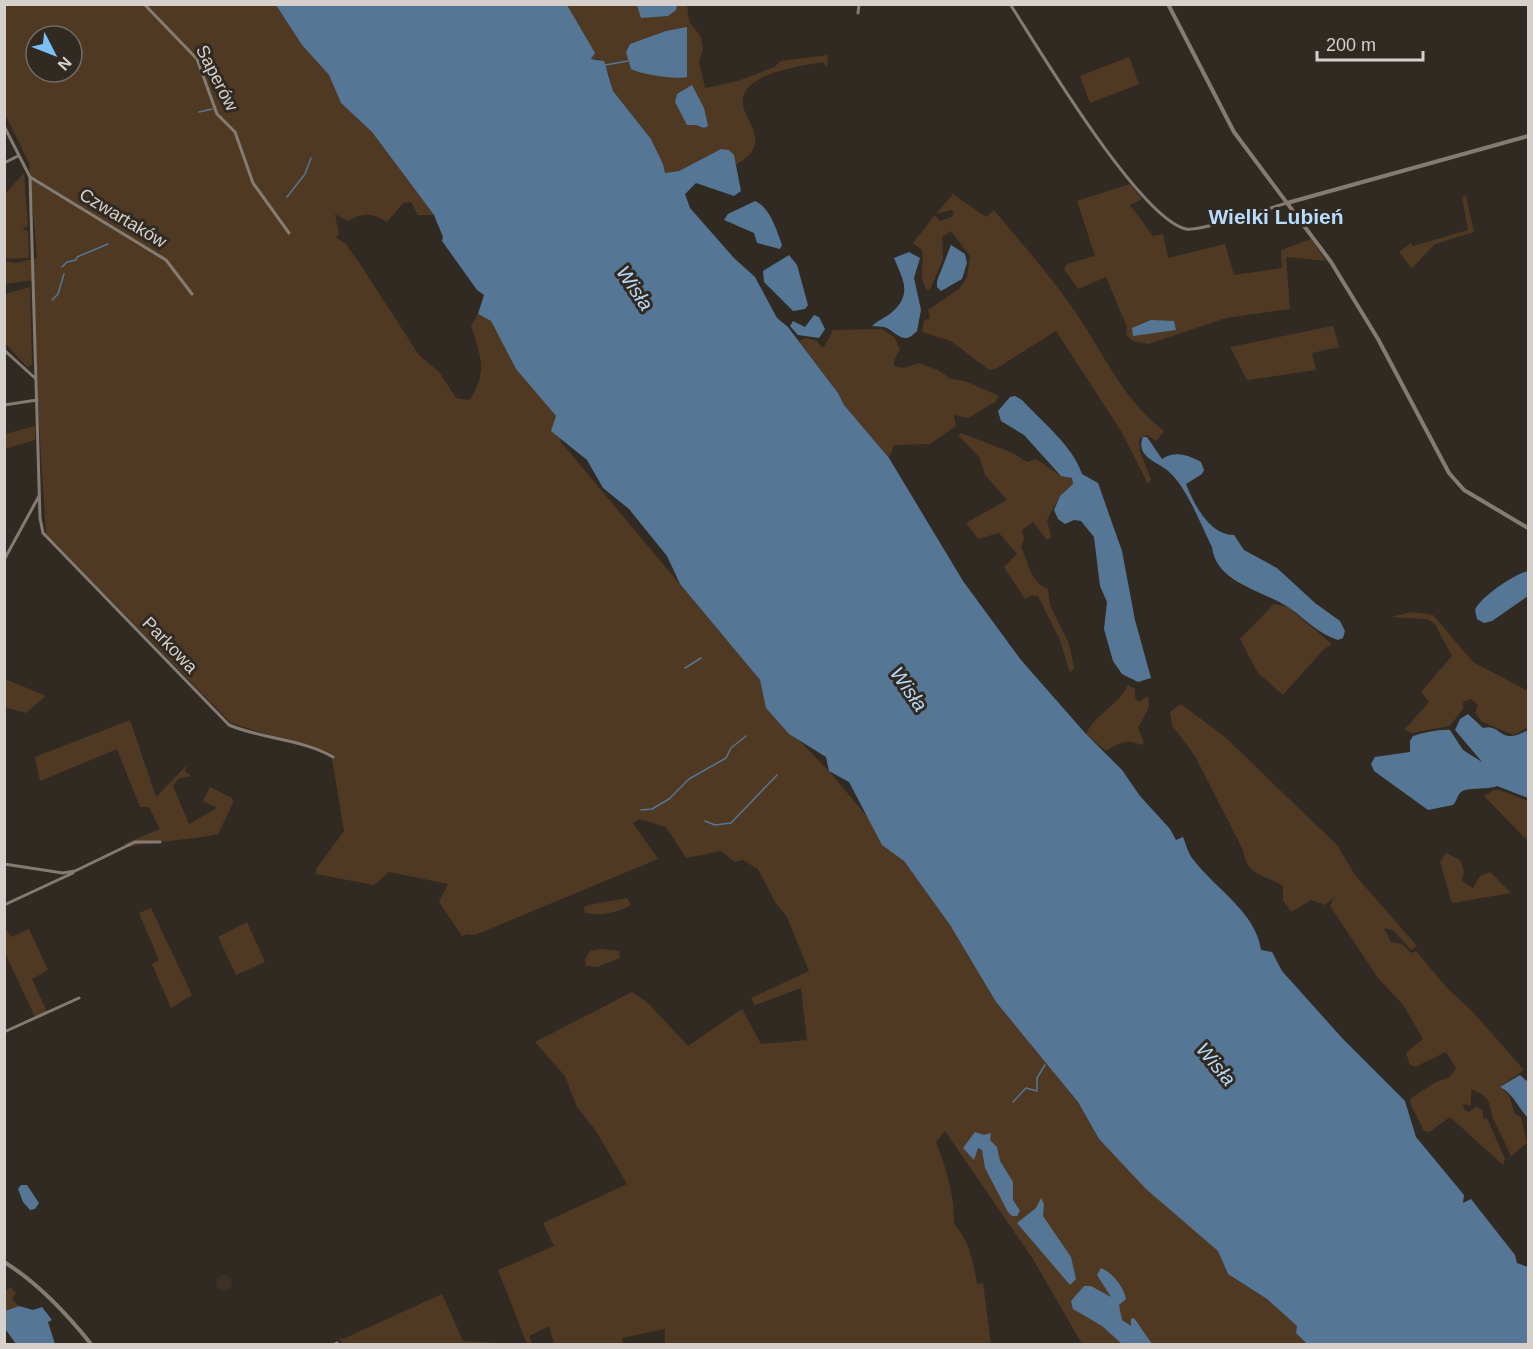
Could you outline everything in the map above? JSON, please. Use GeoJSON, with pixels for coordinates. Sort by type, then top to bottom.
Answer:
{"type":"FeatureCollection","features":[{"type":"Feature","properties":{"kind":"street","name":"Saperów"},"geometry":{"type":"LineString","coordinates":[[144,4],[197,58],[217,114],[235,132],[253,183],[289,233]]}},
{"type":"Feature","properties":{"kind":"street"},"geometry":{"type":"LineString","coordinates":[[858,12],[859,4]]}},
{"type":"Feature","properties":{"kind":"street"},"geometry":{"type":"LineString","coordinates":[[1010,4],[1071,100],[1135,189],[1174,222],[1191,230],[1528,136]]}},
{"type":"Feature","properties":{"kind":"street"},"geometry":{"type":"LineString","coordinates":[[1168,4],[1234,132],[1331,262],[1378,339],[1449,473],[1464,490],[1528,528]]}},
{"type":"Feature","properties":{"kind":"street"},"geometry":{"type":"LineString","coordinates":[[4,126],[30,177]]}},
{"type":"Feature","properties":{"kind":"street"},"geometry":{"type":"LineString","coordinates":[[4,163],[18,156]]}},
{"type":"Feature","properties":{"kind":"street","name":"Czwartaków"},"geometry":{"type":"LineString","coordinates":[[30,177],[166,260],[192,294]]}},
{"type":"Feature","properties":{"kind":"street","name":"Parkowa"},"geometry":{"type":"LineString","coordinates":[[30,177],[41,526],[47,538],[229,725],[249,733],[321,750],[333,757]]}},
{"type":"Feature","properties":{"kind":"street"},"geometry":{"type":"LineString","coordinates":[[4,350],[36,379]]}},
{"type":"Feature","properties":{"kind":"street"},"geometry":{"type":"LineString","coordinates":[[4,405],[37,400]]}},
{"type":"Feature","properties":{"kind":"street"},"geometry":{"type":"LineString","coordinates":[[4,560],[40,494]]}},
{"type":"Feature","properties":{"kind":"street"},"geometry":{"type":"LineString","coordinates":[[4,905],[135,842],[160,842]]}},
{"type":"Feature","properties":{"kind":"street"},"geometry":{"type":"LineString","coordinates":[[4,864],[54,873],[73,871]]}},
{"type":"Feature","properties":{"kind":"street"},"geometry":{"type":"LineString","coordinates":[[4,1032],[80,998]]}},
{"type":"Feature","properties":{"kind":"street"},"geometry":{"type":"LineString","coordinates":[[4,1262],[33,1284],[92,1344]]}},
{"type":"Feature","properties":{"kind":"shaded area"},"geometry":{"type":"Polygon","coordinates":[[[4,5],[276,5],[302,45],[329,75],[341,103],[372,132],[434,215],[418,215],[411,202],[403,203],[387,222],[368,215],[358,216],[348,221],[335,214],[339,234],[336,238],[345,243],[360,264],[419,355],[439,372],[456,398],[470,400],[476,390],[481,372],[480,356],[471,326],[478,314],[491,321],[516,369],[556,416],[561,442],[760,680],[767,708],[829,771],[904,861],[950,925],[996,1002],[1078,1102],[1099,1139],[1218,1251],[1228,1274],[1267,1299],[1297,1326],[1296,1333],[1306,1344],[1082,1344],[1033,1259],[945,1131],[936,1142],[949,1182],[954,1224],[967,1245],[977,1284],[983,1283],[991,1344],[665,1344],[665,1329],[622,1338],[623,1344],[554,1344],[549,1326],[529,1336],[532,1344],[527,1344],[498,1270],[554,1246],[543,1223],[627,1184],[596,1131],[577,1107],[565,1076],[535,1042],[632,992],[647,1002],[688,1046],[742,1009],[761,1044],[807,1040],[801,988],[755,1005],[751,998],[809,971],[787,917],[775,902],[758,869],[743,860],[735,862],[721,851],[686,858],[666,827],[639,819],[633,823],[658,859],[475,935],[462,936],[439,902],[448,884],[389,872],[374,885],[316,874],[316,869],[344,831],[332,758],[334,755],[231,723],[46,534],[39,425],[34,280],[5,284],[5,261],[16,263],[37,258],[29,163],[5,114],[4,5]]]}},
{"type":"Feature","properties":{"kind":"shaded area"},"geometry":{"type":"Polygon","coordinates":[[[567,5],[687,5],[689,21],[701,37],[703,50],[699,61],[705,88],[738,81],[774,67],[781,61],[828,55],[827,67],[823,62],[786,69],[772,73],[750,86],[744,94],[743,105],[755,135],[755,145],[750,154],[736,165],[730,151],[721,149],[679,171],[665,173],[651,139],[613,91],[609,74],[599,59],[592,59],[567,5]]]}},
{"type":"Feature","properties":{"kind":"shaded area"},"geometry":{"type":"Polygon","coordinates":[[[1129,57],[1139,84],[1090,103],[1080,76],[1129,57]]]}},
{"type":"Feature","properties":{"kind":"shaded area"},"geometry":{"type":"Polygon","coordinates":[[[24,173],[28,226],[22,229],[28,231],[29,258],[5,259],[5,194],[24,173]]]}},
{"type":"Feature","properties":{"kind":"shaded area"},"geometry":{"type":"Polygon","coordinates":[[[1130,184],[1142,199],[1130,205],[1153,236],[1163,234],[1168,258],[1225,244],[1234,275],[1282,268],[1281,250],[1311,239],[1326,261],[1286,257],[1290,309],[1226,318],[1148,344],[1133,341],[1126,335],[1127,327],[1106,277],[1078,289],[1064,269],[1067,264],[1095,256],[1077,201],[1130,184]]]}},
{"type":"Feature","properties":{"kind":"shaded area"},"geometry":{"type":"Polygon","coordinates":[[[953,194],[986,217],[994,210],[1065,297],[1125,390],[1149,418],[1164,431],[1156,441],[1147,435],[1139,439],[1140,451],[1151,480],[1148,484],[1121,431],[1056,331],[997,368],[989,370],[951,341],[922,332],[924,320],[930,319],[928,310],[959,289],[967,277],[970,256],[951,231],[942,237],[943,259],[930,290],[926,289],[922,278],[922,250],[913,243],[935,215],[940,221],[952,217],[954,213],[952,210],[936,214],[953,194]]]}},
{"type":"Feature","properties":{"kind":"shaded area"},"geometry":{"type":"Polygon","coordinates":[[[1466,196],[1474,232],[1435,244],[1412,268],[1399,252],[1411,243],[1413,246],[1468,230],[1462,197],[1466,196]]]}},
{"type":"Feature","properties":{"kind":"shaded area"},"geometry":{"type":"Polygon","coordinates":[[[30,287],[32,365],[27,367],[5,343],[4,294],[30,287]]]}},
{"type":"Feature","properties":{"kind":"shaded area"},"geometry":{"type":"Polygon","coordinates":[[[1333,326],[1339,347],[1312,353],[1316,370],[1247,380],[1230,347],[1333,326]]]}},
{"type":"Feature","properties":{"kind":"shaded area"},"geometry":{"type":"Polygon","coordinates":[[[882,329],[894,337],[900,349],[894,360],[894,366],[903,368],[919,363],[938,370],[951,379],[965,381],[999,396],[995,402],[968,418],[954,415],[956,426],[930,444],[894,445],[889,458],[844,405],[838,393],[799,341],[806,338],[817,341],[821,347],[824,347],[833,330],[882,329]]]}},
{"type":"Feature","properties":{"kind":"shaded area"},"geometry":{"type":"Polygon","coordinates":[[[35,426],[35,440],[5,449],[5,434],[35,426]]]}},
{"type":"Feature","properties":{"kind":"shaded area"},"geometry":{"type":"Polygon","coordinates":[[[961,433],[1013,453],[1027,462],[1036,459],[1061,476],[1072,478],[1073,484],[1060,496],[1047,520],[1051,537],[1047,540],[1033,522],[1022,530],[1024,539],[1021,547],[1033,577],[1048,589],[1050,605],[1069,644],[1074,668],[1070,673],[1060,640],[1038,596],[1032,595],[1025,599],[1004,567],[1017,554],[999,533],[978,539],[966,523],[1007,500],[985,475],[980,458],[958,435],[961,433]]]}},
{"type":"Feature","properties":{"kind":"shaded area"},"geometry":{"type":"Polygon","coordinates":[[[1274,604],[1288,607],[1332,644],[1324,649],[1283,695],[1258,673],[1240,639],[1274,604]]]}},
{"type":"Feature","properties":{"kind":"shaded area"},"geometry":{"type":"Polygon","coordinates":[[[1411,612],[1433,615],[1473,662],[1528,691],[1528,727],[1514,735],[1482,722],[1475,713],[1478,705],[1471,699],[1463,702],[1463,709],[1450,726],[1412,733],[1404,730],[1429,702],[1421,692],[1452,656],[1435,624],[1427,619],[1391,617],[1411,612]]]}},
{"type":"Feature","properties":{"kind":"shaded area"},"geometry":{"type":"Polygon","coordinates":[[[4,679],[46,696],[26,713],[5,707],[4,679]]]}},
{"type":"Feature","properties":{"kind":"shaded area"},"geometry":{"type":"Polygon","coordinates":[[[1128,685],[1135,689],[1135,698],[1139,702],[1148,696],[1149,707],[1138,728],[1144,743],[1141,745],[1123,742],[1106,751],[1086,734],[1095,720],[1119,699],[1128,685]]]}},
{"type":"Feature","properties":{"kind":"shaded area"},"geometry":{"type":"Polygon","coordinates":[[[1181,704],[1225,737],[1337,845],[1355,875],[1417,946],[1411,950],[1393,930],[1384,928],[1391,942],[1402,944],[1411,953],[1416,951],[1448,989],[1472,1011],[1524,1070],[1500,1087],[1509,1095],[1515,1114],[1521,1117],[1527,1143],[1511,1156],[1492,1116],[1489,1102],[1483,1095],[1471,1089],[1471,1106],[1463,1104],[1464,1109],[1469,1112],[1477,1106],[1483,1111],[1483,1119],[1487,1118],[1505,1159],[1503,1165],[1450,1117],[1429,1132],[1424,1131],[1410,1103],[1411,1098],[1436,1082],[1450,1077],[1456,1068],[1446,1052],[1415,1067],[1410,1065],[1406,1053],[1423,1039],[1404,1006],[1378,978],[1330,906],[1334,897],[1325,905],[1311,900],[1291,912],[1283,900],[1283,886],[1252,870],[1248,865],[1243,850],[1195,756],[1172,725],[1170,712],[1181,704]]]}},
{"type":"Feature","properties":{"kind":"shaded area"},"geometry":{"type":"Polygon","coordinates":[[[130,720],[156,797],[188,764],[185,771],[191,776],[178,779],[173,786],[189,824],[217,808],[203,801],[210,787],[232,798],[233,803],[218,834],[129,847],[124,844],[160,829],[149,807],[140,807],[117,749],[40,781],[35,757],[130,720]]]}},
{"type":"Feature","properties":{"kind":"shaded area"},"geometry":{"type":"Polygon","coordinates":[[[1494,790],[1528,801],[1528,841],[1484,796],[1494,790]]]}},
{"type":"Feature","properties":{"kind":"shaded area"},"geometry":{"type":"Polygon","coordinates":[[[1446,853],[1460,860],[1464,872],[1462,881],[1473,888],[1480,876],[1490,872],[1511,893],[1452,903],[1440,862],[1446,853]]]}},
{"type":"Feature","properties":{"kind":"shaded area"},"geometry":{"type":"Polygon","coordinates":[[[627,898],[631,905],[615,912],[585,913],[584,907],[589,905],[627,898]]]}},
{"type":"Feature","properties":{"kind":"shaded area"},"geometry":{"type":"Polygon","coordinates":[[[151,908],[192,995],[171,1008],[152,964],[159,960],[139,913],[151,908]]]}},
{"type":"Feature","properties":{"kind":"shaded area"},"geometry":{"type":"Polygon","coordinates":[[[247,922],[265,962],[236,975],[218,937],[247,922]]]}},
{"type":"Feature","properties":{"kind":"shaded area"},"geometry":{"type":"Polygon","coordinates":[[[4,926],[11,937],[29,929],[48,970],[32,979],[47,1012],[35,1017],[5,953],[4,926]]]}},
{"type":"Feature","properties":{"kind":"shaded area"},"geometry":{"type":"Polygon","coordinates":[[[600,949],[619,951],[620,958],[597,967],[586,966],[585,959],[590,951],[600,949]]]}},
{"type":"Feature","properties":{"kind":"shaded area"},"geometry":{"type":"Polygon","coordinates":[[[221,1275],[227,1275],[232,1283],[230,1289],[221,1291],[216,1286],[216,1280],[221,1275]]]}},
{"type":"Feature","properties":{"kind":"shaded area"},"geometry":{"type":"Polygon","coordinates":[[[10,1287],[16,1293],[12,1299],[19,1306],[5,1311],[5,1292],[10,1287]]]}},
{"type":"Feature","properties":{"kind":"shaded area"},"geometry":{"type":"Polygon","coordinates":[[[442,1294],[463,1341],[519,1344],[342,1344],[339,1337],[343,1339],[442,1294]]]}},
{"type":"Feature","properties":{"kind":"water"},"geometry":{"type":"Polygon","coordinates":[[[637,4],[677,5],[676,10],[668,16],[641,18],[637,4]]]}},
{"type":"Feature","properties":{"kind":"water","name":"Wisła"},"geometry":{"type":"Polygon","coordinates":[[[276,5],[567,5],[595,53],[591,59],[604,61],[613,91],[651,139],[665,173],[679,171],[721,149],[729,150],[734,155],[741,191],[734,196],[696,183],[685,194],[690,208],[734,258],[755,277],[777,318],[788,327],[838,393],[844,405],[889,458],[963,581],[1021,660],[1086,734],[1122,770],[1140,796],[1170,829],[1176,840],[1183,837],[1192,858],[1243,912],[1258,936],[1261,950],[1272,952],[1282,971],[1343,1039],[1405,1101],[1416,1137],[1464,1195],[1463,1203],[1471,1199],[1515,1255],[1517,1263],[1528,1267],[1528,1344],[1307,1344],[1296,1333],[1297,1326],[1267,1299],[1228,1274],[1218,1251],[1146,1189],[1099,1139],[1078,1102],[996,1002],[950,925],[904,861],[882,845],[849,782],[829,771],[826,757],[789,734],[766,708],[760,680],[680,584],[667,556],[629,509],[603,488],[587,460],[551,431],[556,416],[516,369],[491,321],[478,314],[484,295],[477,290],[442,241],[443,237],[434,215],[372,132],[341,103],[329,75],[302,45],[276,5]]]}},
{"type":"Feature","properties":{"kind":"water"},"geometry":{"type":"Polygon","coordinates":[[[687,27],[687,77],[658,76],[631,69],[626,52],[630,44],[666,31],[687,27]]]}},
{"type":"Feature","properties":{"kind":"water"},"geometry":{"type":"Polygon","coordinates":[[[692,85],[704,108],[708,126],[704,128],[687,125],[675,102],[677,94],[692,85]]]}},
{"type":"Feature","properties":{"kind":"water"},"geometry":{"type":"Polygon","coordinates":[[[755,201],[765,208],[772,220],[782,245],[780,249],[757,243],[754,233],[724,220],[728,214],[755,201]]]}},
{"type":"Feature","properties":{"kind":"water"},"geometry":{"type":"Polygon","coordinates":[[[951,245],[965,254],[967,263],[962,279],[941,291],[937,287],[937,281],[951,245]]]}},
{"type":"Feature","properties":{"kind":"water"},"geometry":{"type":"Polygon","coordinates":[[[909,252],[920,258],[914,278],[921,310],[917,331],[905,338],[885,327],[872,326],[891,313],[902,299],[903,280],[894,258],[909,252]]]}},
{"type":"Feature","properties":{"kind":"water"},"geometry":{"type":"Polygon","coordinates":[[[789,255],[797,265],[808,305],[805,309],[793,311],[764,282],[763,271],[789,255]]]}},
{"type":"Feature","properties":{"kind":"water"},"geometry":{"type":"Polygon","coordinates":[[[814,315],[819,317],[825,329],[819,338],[798,335],[790,326],[793,321],[805,327],[814,315]]]}},
{"type":"Feature","properties":{"kind":"water"},"geometry":{"type":"Polygon","coordinates":[[[1151,320],[1174,321],[1176,330],[1133,336],[1132,328],[1151,320]]]}},
{"type":"Feature","properties":{"kind":"water"},"geometry":{"type":"Polygon","coordinates":[[[1015,396],[1022,400],[1056,434],[1072,454],[1082,474],[1098,483],[1122,551],[1135,620],[1151,678],[1138,682],[1122,674],[1113,661],[1104,629],[1107,602],[1100,586],[1094,537],[1081,521],[1074,520],[1065,524],[1058,519],[1054,510],[1060,496],[1073,484],[1072,478],[1061,476],[1024,435],[1001,421],[998,411],[1010,397],[1015,396]]]}},
{"type":"Feature","properties":{"kind":"water"},"geometry":{"type":"Polygon","coordinates":[[[1143,437],[1147,437],[1162,459],[1181,454],[1201,462],[1204,470],[1202,474],[1186,484],[1204,517],[1218,530],[1234,535],[1244,550],[1277,568],[1315,603],[1340,621],[1345,631],[1343,638],[1338,640],[1324,634],[1288,607],[1242,584],[1222,569],[1215,559],[1212,547],[1187,495],[1167,470],[1144,454],[1141,444],[1143,437]]]}},
{"type":"Feature","properties":{"kind":"water"},"geometry":{"type":"Polygon","coordinates":[[[1528,571],[1528,596],[1492,621],[1484,623],[1477,619],[1475,610],[1491,592],[1528,571]]]}},
{"type":"Feature","properties":{"kind":"water"},"geometry":{"type":"Polygon","coordinates":[[[1468,714],[1483,728],[1489,727],[1506,736],[1518,735],[1528,730],[1528,798],[1497,786],[1464,790],[1453,805],[1428,810],[1374,771],[1371,764],[1375,757],[1410,752],[1410,741],[1413,736],[1442,730],[1450,730],[1463,750],[1482,762],[1455,730],[1460,719],[1468,714]]]}},
{"type":"Feature","properties":{"kind":"water"},"geometry":{"type":"Polygon","coordinates":[[[1520,1075],[1528,1082],[1528,1118],[1512,1097],[1500,1087],[1520,1075]]]}},
{"type":"Feature","properties":{"kind":"water"},"geometry":{"type":"Polygon","coordinates":[[[975,1132],[984,1135],[991,1133],[990,1140],[997,1147],[1000,1161],[1013,1182],[1013,1200],[1020,1211],[1017,1216],[1012,1216],[1008,1212],[985,1168],[982,1150],[978,1148],[974,1160],[963,1148],[975,1132]]]}},
{"type":"Feature","properties":{"kind":"water"},"geometry":{"type":"Polygon","coordinates":[[[21,1185],[27,1185],[39,1203],[35,1209],[30,1210],[23,1202],[18,1189],[21,1185]]]}},
{"type":"Feature","properties":{"kind":"water"},"geometry":{"type":"Polygon","coordinates":[[[1041,1198],[1044,1204],[1043,1216],[1071,1257],[1076,1279],[1070,1285],[1017,1223],[1036,1208],[1041,1198]]]}},
{"type":"Feature","properties":{"kind":"water"},"geometry":{"type":"Polygon","coordinates":[[[1101,1268],[1113,1276],[1125,1294],[1126,1299],[1119,1305],[1122,1320],[1131,1326],[1131,1319],[1134,1318],[1152,1344],[1122,1344],[1102,1326],[1073,1309],[1071,1301],[1084,1286],[1091,1286],[1111,1297],[1097,1275],[1101,1268]]]}},
{"type":"Feature","properties":{"kind":"water"},"geometry":{"type":"Polygon","coordinates":[[[19,1306],[33,1310],[42,1307],[52,1320],[48,1322],[55,1344],[16,1344],[6,1330],[5,1311],[19,1306]]]}},
{"type":"Feature","properties":{"kind":"waterway"},"geometry":{"type":"LineString","coordinates":[[605,65],[628,61]]}},
{"type":"Feature","properties":{"kind":"waterway"},"geometry":{"type":"LineString","coordinates":[[199,112],[212,109]]}},
{"type":"Feature","properties":{"kind":"waterway"},"geometry":{"type":"LineString","coordinates":[[287,197],[305,174],[311,158]]}},
{"type":"Feature","properties":{"kind":"waterway"},"geometry":{"type":"LineString","coordinates":[[62,267],[67,262],[108,244]]}},
{"type":"Feature","properties":{"kind":"waterway"},"geometry":{"type":"LineString","coordinates":[[52,300],[58,294],[64,274]]}},
{"type":"Feature","properties":{"kind":"waterway"},"geometry":{"type":"LineString","coordinates":[[685,668],[701,658]]}},
{"type":"Feature","properties":{"kind":"waterway"},"geometry":{"type":"LineString","coordinates":[[641,810],[652,809],[669,799],[689,779],[726,758],[731,748],[746,736]]}},
{"type":"Feature","properties":{"kind":"waterway"},"geometry":{"type":"LineString","coordinates":[[705,821],[715,825],[731,823],[777,775]]}},
{"type":"Feature","properties":{"kind":"waterway"},"geometry":{"type":"LineString","coordinates":[[1013,1102],[1026,1088],[1037,1091],[1037,1078],[1045,1065]]}},
{"type":"Feature","properties":{"kind":"district","name":"Wielki Lubień"},"geometry":{"type":"Point","coordinates":[1276,217]}}]}
